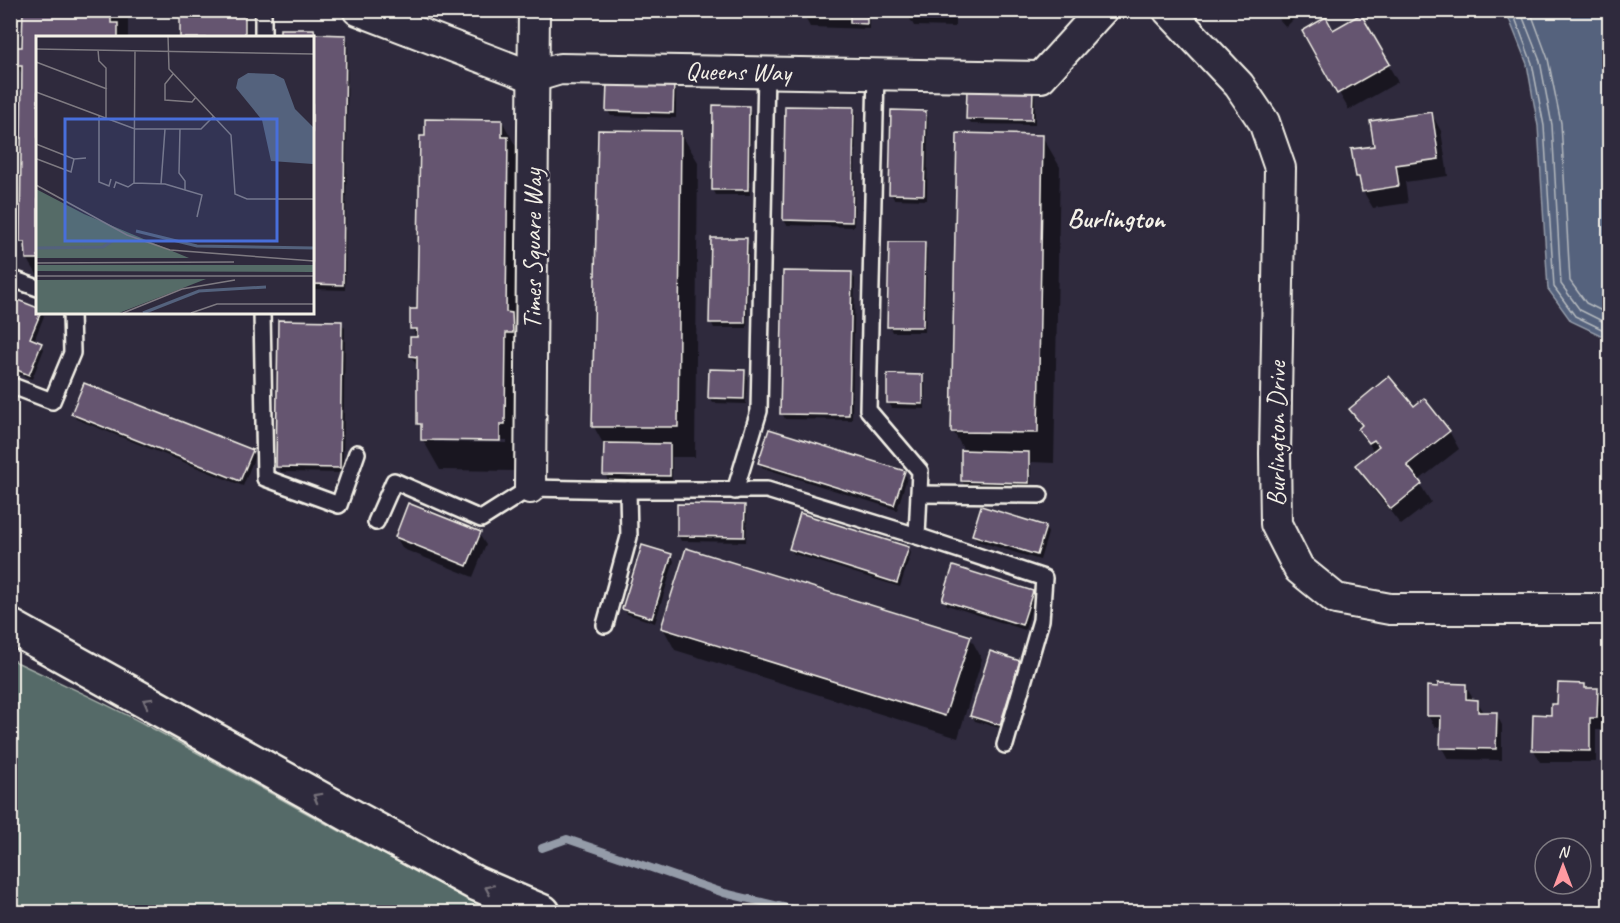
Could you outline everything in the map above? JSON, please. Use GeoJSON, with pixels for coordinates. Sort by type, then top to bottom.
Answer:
{"type":"FeatureCollection","features":[{"type":"Feature","properties":{"kind":"highway"},"geometry":{"type":"LineString","coordinates":[[10,626],[365,824],[475,883],[543,912]]}},
{"type":"Feature","properties":{"kind":"street"},"geometry":{"type":"LineString","coordinates":[[358,10],[533,77]]}},
{"type":"Feature","properties":{"kind":"street","name":"Times Square Way"},"geometry":{"type":"LineString","coordinates":[[530,488],[534,10]]}},
{"type":"Feature","properties":{"kind":"street","name":"Queens Way"},"geometry":{"type":"LineString","coordinates":[[533,77],[560,69],[1041,76],[1102,10]]}},
{"type":"Feature","properties":{"kind":"street","name":"Burlington Drive"},"geometry":{"type":"LineString","coordinates":[[1168,10],[1239,85],[1264,122],[1280,168],[1276,525],[1299,569],[1336,599],[1390,609],[1610,609]]}},
{"type":"Feature","properties":{"kind":"lane"},"geometry":{"type":"LineString","coordinates":[[263,10],[263,36]]}},
{"type":"Feature","properties":{"kind":"lane"},"geometry":{"type":"LineString","coordinates":[[735,491],[759,411],[766,71]]}},
{"type":"Feature","properties":{"kind":"lane"},"geometry":{"type":"LineString","coordinates":[[876,73],[868,410],[920,471],[917,536]]}},
{"type":"Feature","properties":{"kind":"lane"},"geometry":{"type":"LineString","coordinates":[[10,278],[36,287]]}},
{"type":"Feature","properties":{"kind":"lane"},"geometry":{"type":"LineString","coordinates":[[10,385],[52,401],[72,353],[71,314]]}},
{"type":"Feature","properties":{"kind":"lane"},"geometry":{"type":"LineString","coordinates":[[262,314],[265,478],[339,505],[357,453]]}},
{"type":"Feature","properties":{"kind":"lane"},"geometry":{"type":"LineString","coordinates":[[376,522],[394,481],[481,519],[530,488],[767,490],[1044,578],[1041,620],[1005,745]]}},
{"type":"Feature","properties":{"kind":"lane"},"geometry":{"type":"LineString","coordinates":[[604,626],[629,537],[628,490]]}},
{"type":"Feature","properties":{"kind":"lane"},"geometry":{"type":"LineString","coordinates":[[919,494],[1040,495]]}},
{"type":"Feature","properties":{"kind":"green space"},"geometry":{"type":"Polygon","coordinates":[[[10,659],[129,716],[414,870],[506,912],[11,912],[10,659]]]}},
{"type":"Feature","properties":{"kind":"water"},"geometry":{"type":"Polygon","coordinates":[[[1506,11],[1609,11],[1609,339],[1571,321],[1548,289],[1538,126],[1527,64],[1506,11]]]}},
{"type":"Feature","properties":{"kind":"building"},"geometry":{"type":"Polygon","coordinates":[[[23,10],[111,10],[111,23],[118,23],[118,36],[36,36],[36,259],[26,259],[25,242],[20,242],[22,66],[16,66],[15,47],[22,47],[23,10]]]}},
{"type":"Feature","properties":{"kind":"building"},"geometry":{"type":"Polygon","coordinates":[[[180,10],[245,10],[245,36],[180,36],[180,10]]]}},
{"type":"Feature","properties":{"kind":"building"},"geometry":{"type":"Polygon","coordinates":[[[850,10],[867,10],[867,24],[850,23],[850,10]]]}},
{"type":"Feature","properties":{"kind":"building"},"geometry":{"type":"Polygon","coordinates":[[[1361,14],[1390,64],[1337,94],[1302,31],[1326,17],[1333,30],[1361,14]]]}},
{"type":"Feature","properties":{"kind":"building"},"geometry":{"type":"Polygon","coordinates":[[[280,29],[314,29],[315,34],[346,35],[343,285],[314,284],[314,36],[280,36],[280,29]]]}},
{"type":"Feature","properties":{"kind":"building"},"geometry":{"type":"Polygon","coordinates":[[[607,81],[674,82],[673,113],[606,111],[607,81]]]}},
{"type":"Feature","properties":{"kind":"building"},"geometry":{"type":"Polygon","coordinates":[[[967,89],[1033,90],[1032,120],[966,119],[967,89]]]}},
{"type":"Feature","properties":{"kind":"building"},"geometry":{"type":"Polygon","coordinates":[[[713,105],[749,106],[748,190],[712,190],[713,105]]]}},
{"type":"Feature","properties":{"kind":"building"},"geometry":{"type":"Polygon","coordinates":[[[785,106],[854,107],[852,222],[783,220],[785,106]]]}},
{"type":"Feature","properties":{"kind":"building"},"geometry":{"type":"Polygon","coordinates":[[[891,110],[926,111],[924,195],[889,194],[891,110]]]}},
{"type":"Feature","properties":{"kind":"building"},"geometry":{"type":"Polygon","coordinates":[[[1432,112],[1439,159],[1396,165],[1399,186],[1362,192],[1359,177],[1356,177],[1351,149],[1374,146],[1370,121],[1432,112]]]}},
{"type":"Feature","properties":{"kind":"building"},"geometry":{"type":"Polygon","coordinates":[[[425,119],[502,120],[502,137],[508,137],[506,312],[512,313],[513,333],[506,333],[505,424],[500,424],[500,441],[421,440],[421,424],[417,424],[417,357],[410,356],[410,337],[417,337],[417,329],[410,329],[410,309],[417,309],[420,136],[425,136],[425,119]]]}},
{"type":"Feature","properties":{"kind":"building"},"geometry":{"type":"Polygon","coordinates":[[[598,130],[681,131],[678,427],[592,427],[598,130]]]}},
{"type":"Feature","properties":{"kind":"building"},"geometry":{"type":"Polygon","coordinates":[[[957,133],[1043,135],[1038,433],[951,432],[957,133]]]}},
{"type":"Feature","properties":{"kind":"building"},"geometry":{"type":"Polygon","coordinates":[[[711,238],[747,238],[745,323],[709,323],[711,238]]]}},
{"type":"Feature","properties":{"kind":"building"},"geometry":{"type":"Polygon","coordinates":[[[889,242],[925,242],[923,327],[887,327],[889,242]]]}},
{"type":"Feature","properties":{"kind":"building"},"geometry":{"type":"Polygon","coordinates":[[[783,271],[852,272],[849,415],[780,414],[783,271]]]}},
{"type":"Feature","properties":{"kind":"building"},"geometry":{"type":"Polygon","coordinates":[[[10,297],[36,307],[36,314],[40,314],[30,338],[42,343],[29,375],[10,367],[10,297]]]}},
{"type":"Feature","properties":{"kind":"building"},"geometry":{"type":"Polygon","coordinates":[[[278,320],[342,321],[340,468],[276,467],[278,320]]]}},
{"type":"Feature","properties":{"kind":"building"},"geometry":{"type":"Polygon","coordinates":[[[709,369],[745,370],[744,399],[708,398],[709,369]]]}},
{"type":"Feature","properties":{"kind":"building"},"geometry":{"type":"Polygon","coordinates":[[[887,374],[923,375],[923,404],[887,403],[887,374]]]}},
{"type":"Feature","properties":{"kind":"building"},"geometry":{"type":"Polygon","coordinates":[[[1389,376],[1414,406],[1424,398],[1450,431],[1407,465],[1422,484],[1391,509],[1355,465],[1379,446],[1374,440],[1369,443],[1358,429],[1362,425],[1349,409],[1389,376]]]}},
{"type":"Feature","properties":{"kind":"building"},"geometry":{"type":"Polygon","coordinates":[[[84,383],[253,450],[240,481],[71,414],[84,383]]]}},
{"type":"Feature","properties":{"kind":"building"},"geometry":{"type":"Polygon","coordinates":[[[769,429],[905,471],[894,505],[758,463],[769,429]]]}},
{"type":"Feature","properties":{"kind":"building"},"geometry":{"type":"Polygon","coordinates":[[[604,443],[670,444],[670,476],[603,475],[604,443]]]}},
{"type":"Feature","properties":{"kind":"building"},"geometry":{"type":"Polygon","coordinates":[[[961,450],[1029,452],[1029,483],[961,481],[961,450]]]}},
{"type":"Feature","properties":{"kind":"building"},"geometry":{"type":"Polygon","coordinates":[[[408,503],[481,532],[467,566],[395,537],[408,503]]]}},
{"type":"Feature","properties":{"kind":"building"},"geometry":{"type":"Polygon","coordinates":[[[677,504],[745,505],[744,537],[677,536],[677,504]]]}},
{"type":"Feature","properties":{"kind":"building"},"geometry":{"type":"Polygon","coordinates":[[[981,506],[1046,526],[1037,555],[972,535],[981,506]]]}},
{"type":"Feature","properties":{"kind":"building"},"geometry":{"type":"Polygon","coordinates":[[[800,513],[909,547],[897,583],[789,549],[800,513]]]}},
{"type":"Feature","properties":{"kind":"building"},"geometry":{"type":"Polygon","coordinates":[[[642,545],[672,554],[652,618],[622,609],[642,545]]]}},
{"type":"Feature","properties":{"kind":"building"},"geometry":{"type":"Polygon","coordinates":[[[686,548],[971,636],[945,716],[661,628],[686,548]]]}},
{"type":"Feature","properties":{"kind":"building"},"geometry":{"type":"Polygon","coordinates":[[[953,566],[1033,591],[1022,625],[942,600],[953,566]]]}},
{"type":"Feature","properties":{"kind":"building"},"geometry":{"type":"Polygon","coordinates":[[[990,651],[1020,661],[1000,725],[970,716],[990,651]]]}},
{"type":"Feature","properties":{"kind":"building"},"geometry":{"type":"Polygon","coordinates":[[[1438,683],[1466,684],[1466,699],[1478,700],[1478,712],[1497,712],[1496,749],[1440,748],[1441,716],[1427,716],[1427,686],[1438,687],[1438,683]]]}},
{"type":"Feature","properties":{"kind":"building"},"geometry":{"type":"Polygon","coordinates":[[[1558,683],[1585,684],[1585,688],[1598,688],[1597,718],[1590,718],[1590,751],[1532,750],[1533,714],[1551,715],[1551,704],[1557,704],[1558,683]]]}},
{"type":"Feature","properties":{"kind":"waterway"},"geometry":{"type":"LineString","coordinates":[[542,848],[567,839],[724,893],[804,912]]}},
{"type":"Feature","properties":{"kind":"district","name":"Burlington"},"geometry":{"type":"Point","coordinates":[1116,218]}}]}
